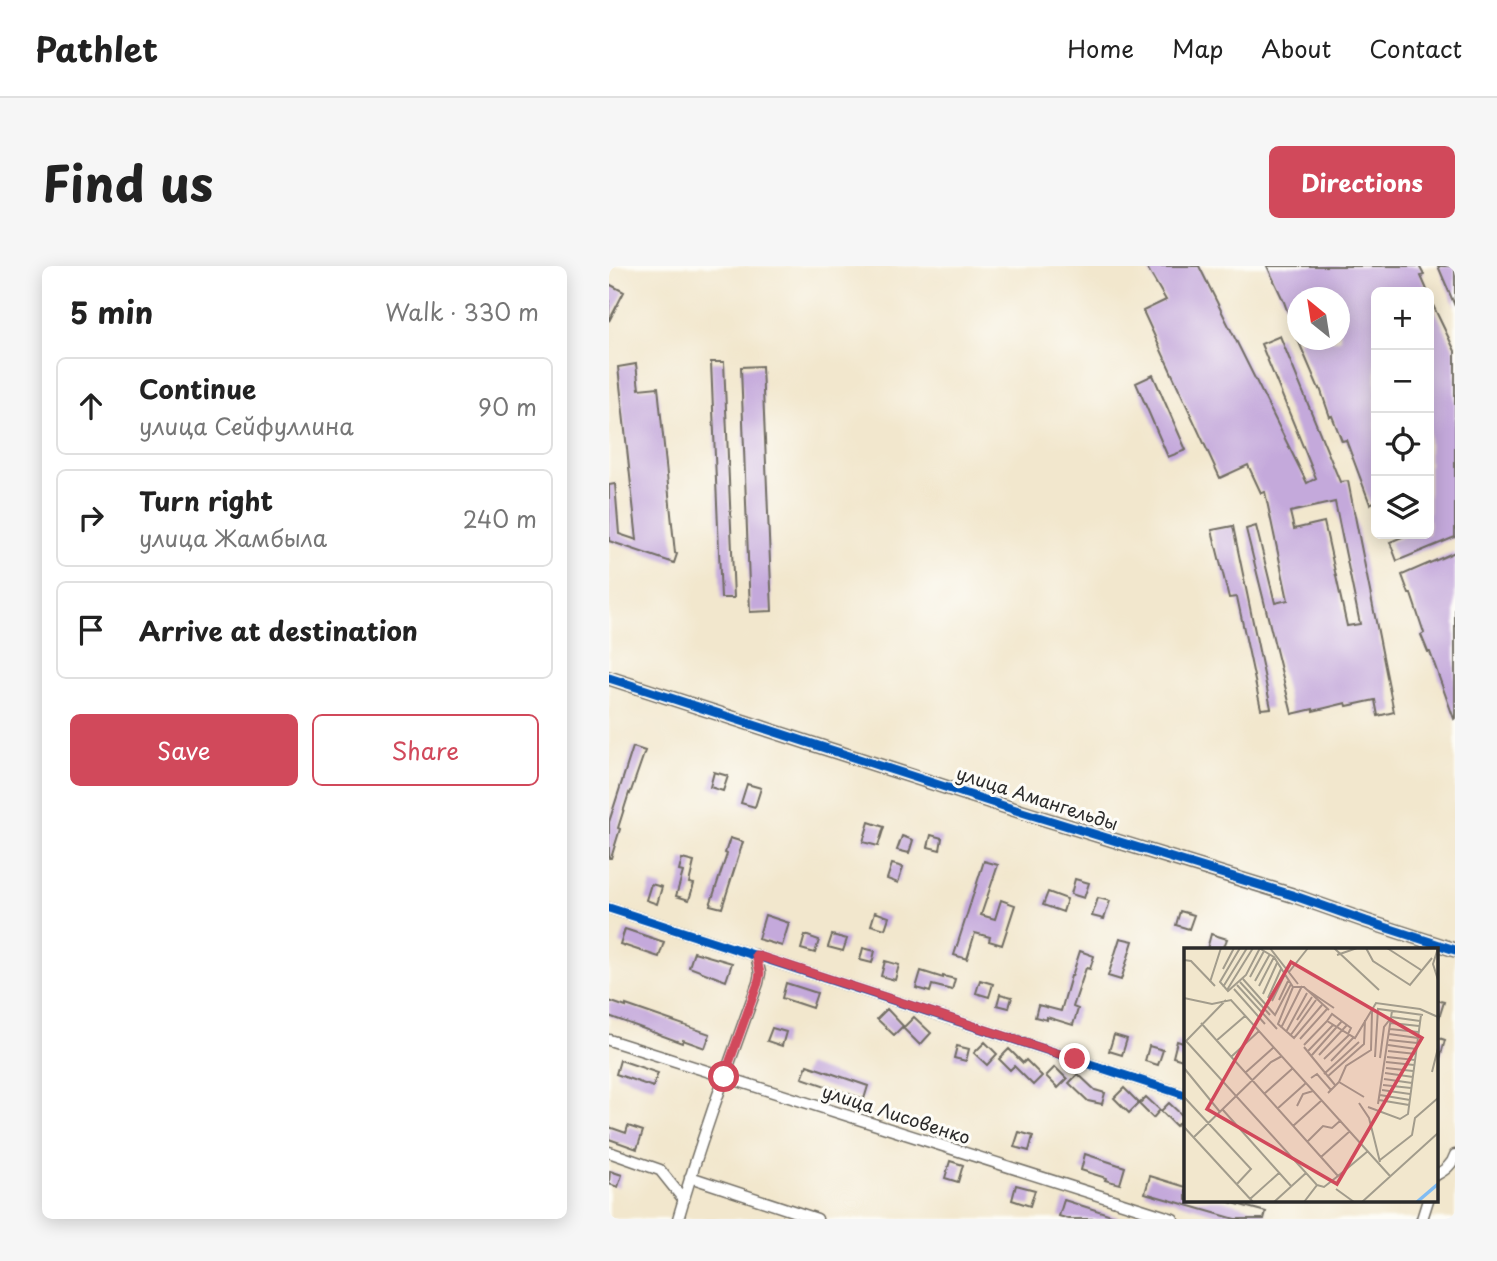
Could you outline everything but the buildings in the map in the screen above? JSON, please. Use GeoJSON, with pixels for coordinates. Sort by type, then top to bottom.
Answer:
{"type":"FeatureCollection","features":[{"type":"Feature","properties":{"kind":"street","name":"улица Амангельды"},"geometry":{"type":"LineString","coordinates":[[609,678],[1044,819],[1292,895],[1455,950]]}},
{"type":"Feature","properties":{"kind":"street"},"geometry":{"type":"LineString","coordinates":[[609,908],[1184,1095]]}},
{"type":"Feature","properties":{"kind":"street"},"geometry":{"type":"LineString","coordinates":[[678,1219],[690,1177],[758,983],[760,973],[756,955]]}},
{"type":"Feature","properties":{"kind":"street","name":"улица Лисовенко"},"geometry":{"type":"LineString","coordinates":[[609,1040],[1173,1219]]}},
{"type":"Feature","properties":{"kind":"street"},"geometry":{"type":"LineString","coordinates":[[609,1152],[660,1170],[684,1200]]}},
{"type":"Feature","properties":{"kind":"street"},"geometry":{"type":"LineString","coordinates":[[1437,1174],[1453,1161],[1455,1154]]}},
{"type":"Feature","properties":{"kind":"street"},"geometry":{"type":"LineString","coordinates":[[690,1177],[817,1219]]}},
{"type":"Feature","properties":{"kind":"street"},"geometry":{"type":"LineString","coordinates":[[1422,1219],[1427,1202]]}},
{"type":"Feature","properties":{"kind":"cycle path"},"geometry":{"type":"LineString","coordinates":[[609,678],[1022,812],[1292,895],[1455,950]]}},
{"type":"Feature","properties":{"kind":"cycle path"},"geometry":{"type":"LineString","coordinates":[[609,908],[1184,1095]]}},
{"type":"Feature","properties":{"kind":"route"},"geometry":{"type":"LineString","coordinates":[[724,1077],[758,983],[760,973],[756,955],[1075,1059]]}}]}
